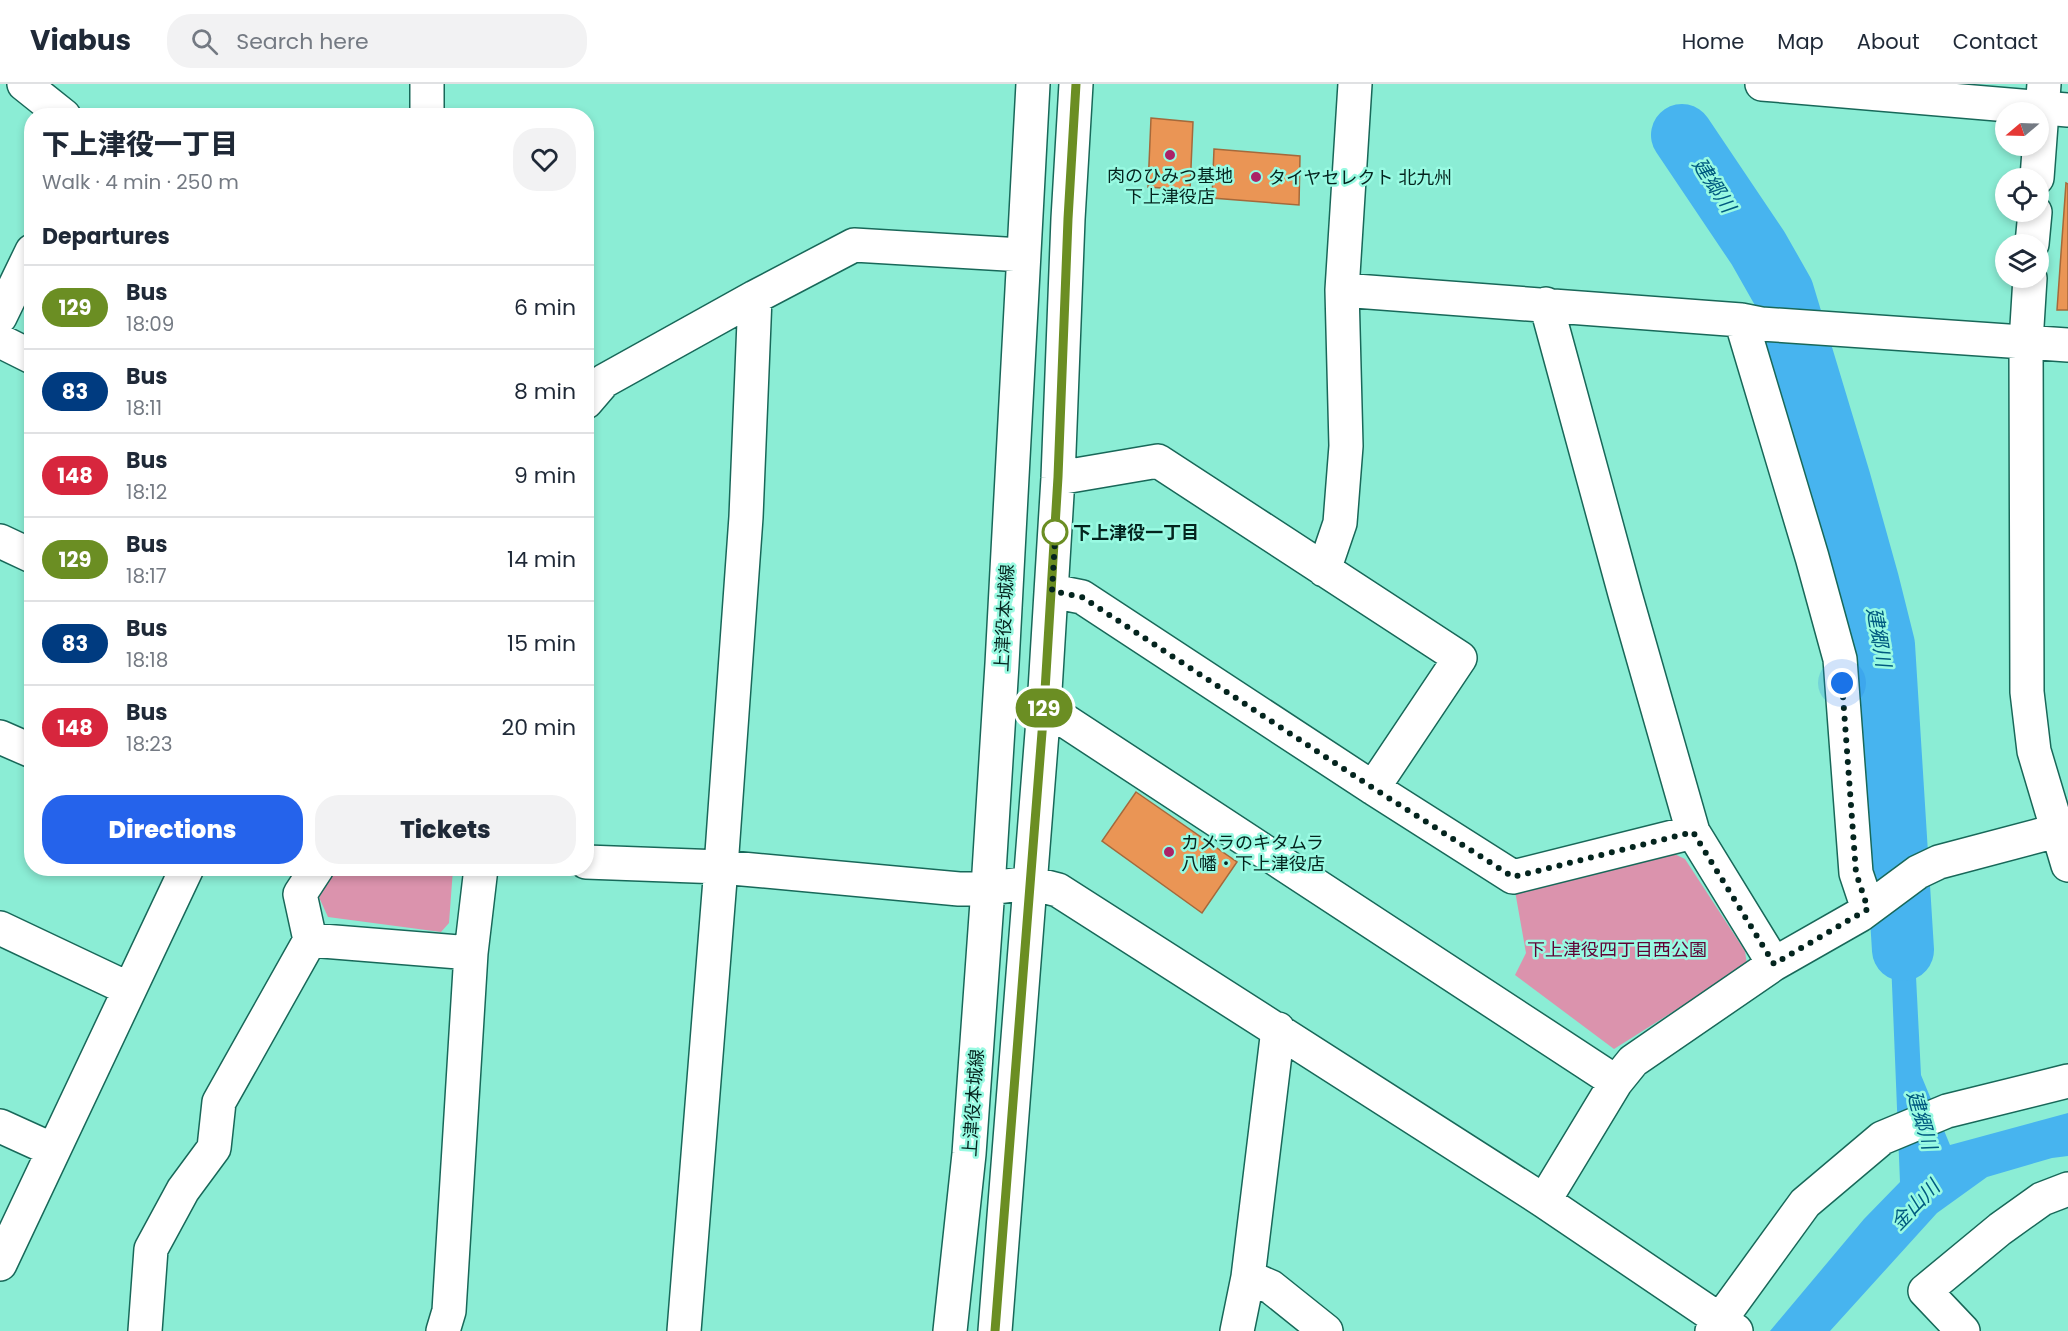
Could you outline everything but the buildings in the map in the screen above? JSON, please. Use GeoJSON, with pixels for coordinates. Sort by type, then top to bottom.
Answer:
{"type":"FeatureCollection","features":[{"type":"Feature","properties":{"kind":"main road"},"geometry":{"type":"LineString","coordinates":[[24,84],[54,108]]}},
{"type":"Feature","properties":{"kind":"main road"},"geometry":{"type":"LineString","coordinates":[[427,84],[427,108]]}},
{"type":"Feature","properties":{"kind":"main road","name":"上津役本城線"},"geometry":{"type":"LineString","coordinates":[[950,1331],[969,1154],[988,888],[1033,84]]}},
{"type":"Feature","properties":{"kind":"main road"},"geometry":{"type":"LineString","coordinates":[[995,1331],[1052,591],[1076,84]]}},
{"type":"Feature","properties":{"kind":"main road"},"geometry":{"type":"LineString","coordinates":[[1324,570],[1340,523],[1346,446],[1342,290],[1355,84]]}},
{"type":"Feature","properties":{"kind":"main road"},"geometry":{"type":"LineString","coordinates":[[1762,84],[2051,100],[2039,168]]}},
{"type":"Feature","properties":{"kind":"main road"},"geometry":{"type":"LineString","coordinates":[[594,393],[604,381],[854,245],[1023,255]]}},
{"type":"Feature","properties":{"kind":"main road"},"geometry":{"type":"LineString","coordinates":[[0,317],[24,268]]}},
{"type":"Feature","properties":{"kind":"main road"},"geometry":{"type":"LineString","coordinates":[[2029,288],[2026,342],[2027,692],[2034,751],[2068,865]]}},
{"type":"Feature","properties":{"kind":"main road"},"geometry":{"type":"LineString","coordinates":[[1342,290],[1546,304],[1819,328],[2068,345]]}},
{"type":"Feature","properties":{"kind":"main road"},"geometry":{"type":"LineString","coordinates":[[684,1331],[746,517],[755,297]]}},
{"type":"Feature","properties":{"kind":"main road"},"geometry":{"type":"LineString","coordinates":[[1546,304],[1693,832],[1774,964]]}},
{"type":"Feature","properties":{"kind":"main road"},"geometry":{"type":"LineString","coordinates":[[1751,322],[1840,659],[1856,873],[1874,905]]}},
{"type":"Feature","properties":{"kind":"main road"},"geometry":{"type":"LineString","coordinates":[[0,342],[24,353]]}},
{"type":"Feature","properties":{"kind":"main road"},"geometry":{"type":"LineString","coordinates":[[1058,477],[1158,461],[1460,658],[1373,788]]}},
{"type":"Feature","properties":{"kind":"main road"},"geometry":{"type":"LineString","coordinates":[[0,541],[24,552]]}},
{"type":"Feature","properties":{"kind":"main road"},"geometry":{"type":"LineString","coordinates":[[1052,591],[1082,597],[1513,877],[1693,832]]}},
{"type":"Feature","properties":{"kind":"main road"},"geometry":{"type":"LineString","coordinates":[[1044,707],[1616,1082]]}},
{"type":"Feature","properties":{"kind":"main road"},"geometry":{"type":"LineString","coordinates":[[0,737],[24,748]]}},
{"type":"Feature","properties":{"kind":"main road"},"geometry":{"type":"LineString","coordinates":[[1544,1201],[1616,1082],[1633,1060],[1774,964],[1874,905],[1918,872],[1939,862],[2056,831]]}},
{"type":"Feature","properties":{"kind":"main road"},"geometry":{"type":"LineString","coordinates":[[594,862],[721,867],[960,889],[1031,883],[1058,890],[1544,1201],[1723,1328],[1805,1203],[1882,1137],[1947,1112],[2068,1081]]}},
{"type":"Feature","properties":{"kind":"main road"},"geometry":{"type":"LineString","coordinates":[[0,1264],[183,876]]}},
{"type":"Feature","properties":{"kind":"main road"},"geometry":{"type":"LineString","coordinates":[[145,1331],[151,1249],[183,1190],[214,1148],[219,1101],[310,940],[300,894],[312,876]]}},
{"type":"Feature","properties":{"kind":"main road"},"geometry":{"type":"LineString","coordinates":[[443,1331],[449,1311],[471,953],[480,876]]}},
{"type":"Feature","properties":{"kind":"main road"},"geometry":{"type":"LineString","coordinates":[[0,928],[129,989]]}},
{"type":"Feature","properties":{"kind":"main road"},"geometry":{"type":"LineString","coordinates":[[310,940],[471,953]]}},
{"type":"Feature","properties":{"kind":"main road"},"geometry":{"type":"LineString","coordinates":[[1237,1331],[1248,1276],[1278,1029]]}},
{"type":"Feature","properties":{"kind":"main road"},"geometry":{"type":"LineString","coordinates":[[0,1126],[53,1150]]}},
{"type":"Feature","properties":{"kind":"main road"},"geometry":{"type":"LineString","coordinates":[[1963,1331],[1925,1291],[2008,1223],[2042,1199],[2068,1189]]}},
{"type":"Feature","properties":{"kind":"main road"},"geometry":{"type":"LineString","coordinates":[[1248,1276],[1271,1287],[1326,1331]]}},
{"type":"Feature","properties":{"kind":"green space","name":"下上津役四丁目西公園"},"geometry":{"type":"Polygon","coordinates":[[[1668,851],[1685,859],[1745,951],[1747,965],[1614,1049],[1515,975],[1526,953],[1515,891],[1668,851]]]}},
{"type":"Feature","properties":{"kind":"green space"},"geometry":{"type":"Polygon","coordinates":[[[329,876],[452,876],[449,923],[441,932],[328,917],[317,893],[329,876]]]}},
{"type":"Feature","properties":{"kind":"water","name":"金山川"},"geometry":{"type":"Polygon","coordinates":[[[1912,898],[1921,1075],[1950,1145],[2068,1113],[2068,1156],[2052,1158],[1987,1177],[1937,1213],[1830,1331],[1770,1331],[1864,1219],[1900,1182],[1889,911],[1912,898]]]}},
{"type":"Feature","properties":{"kind":"waterway","name":"建郷川"},"geometry":{"type":"LineString","coordinates":[[1682,135],[1758,248],[1783,292],[1868,581],[1884,645],[1903,950]]}},
{"type":"Feature","properties":{"kind":"bus line","name":"129"},"geometry":{"type":"LineString","coordinates":[[995,1331],[1044,707],[1058,477],[1068,219],[1076,84]]}},
{"type":"Feature","properties":{"kind":"place","name":"肉のひみつ基地 下上津役店"},"geometry":{"type":"Point","coordinates":[1170,155]}},
{"type":"Feature","properties":{"kind":"place","name":"タイヤセレクト 北九州"},"geometry":{"type":"Point","coordinates":[1256,177]}},
{"type":"Feature","properties":{"kind":"place","name":"下上津役一丁目"},"geometry":{"type":"Point","coordinates":[1055,532]}},
{"type":"Feature","properties":{"kind":"place","name":"カメラのキタムラ 八幡・下上津役店"},"geometry":{"type":"Point","coordinates":[1169,852]}},
{"type":"Feature","properties":{"kind":"route"},"geometry":{"type":"LineString","coordinates":[[1055,532],[1056,523],[1052,591],[1082,597],[1513,877],[1693,832],[1774,964],[1846,924],[1868,909],[1856,873],[1842,683]]}}]}
